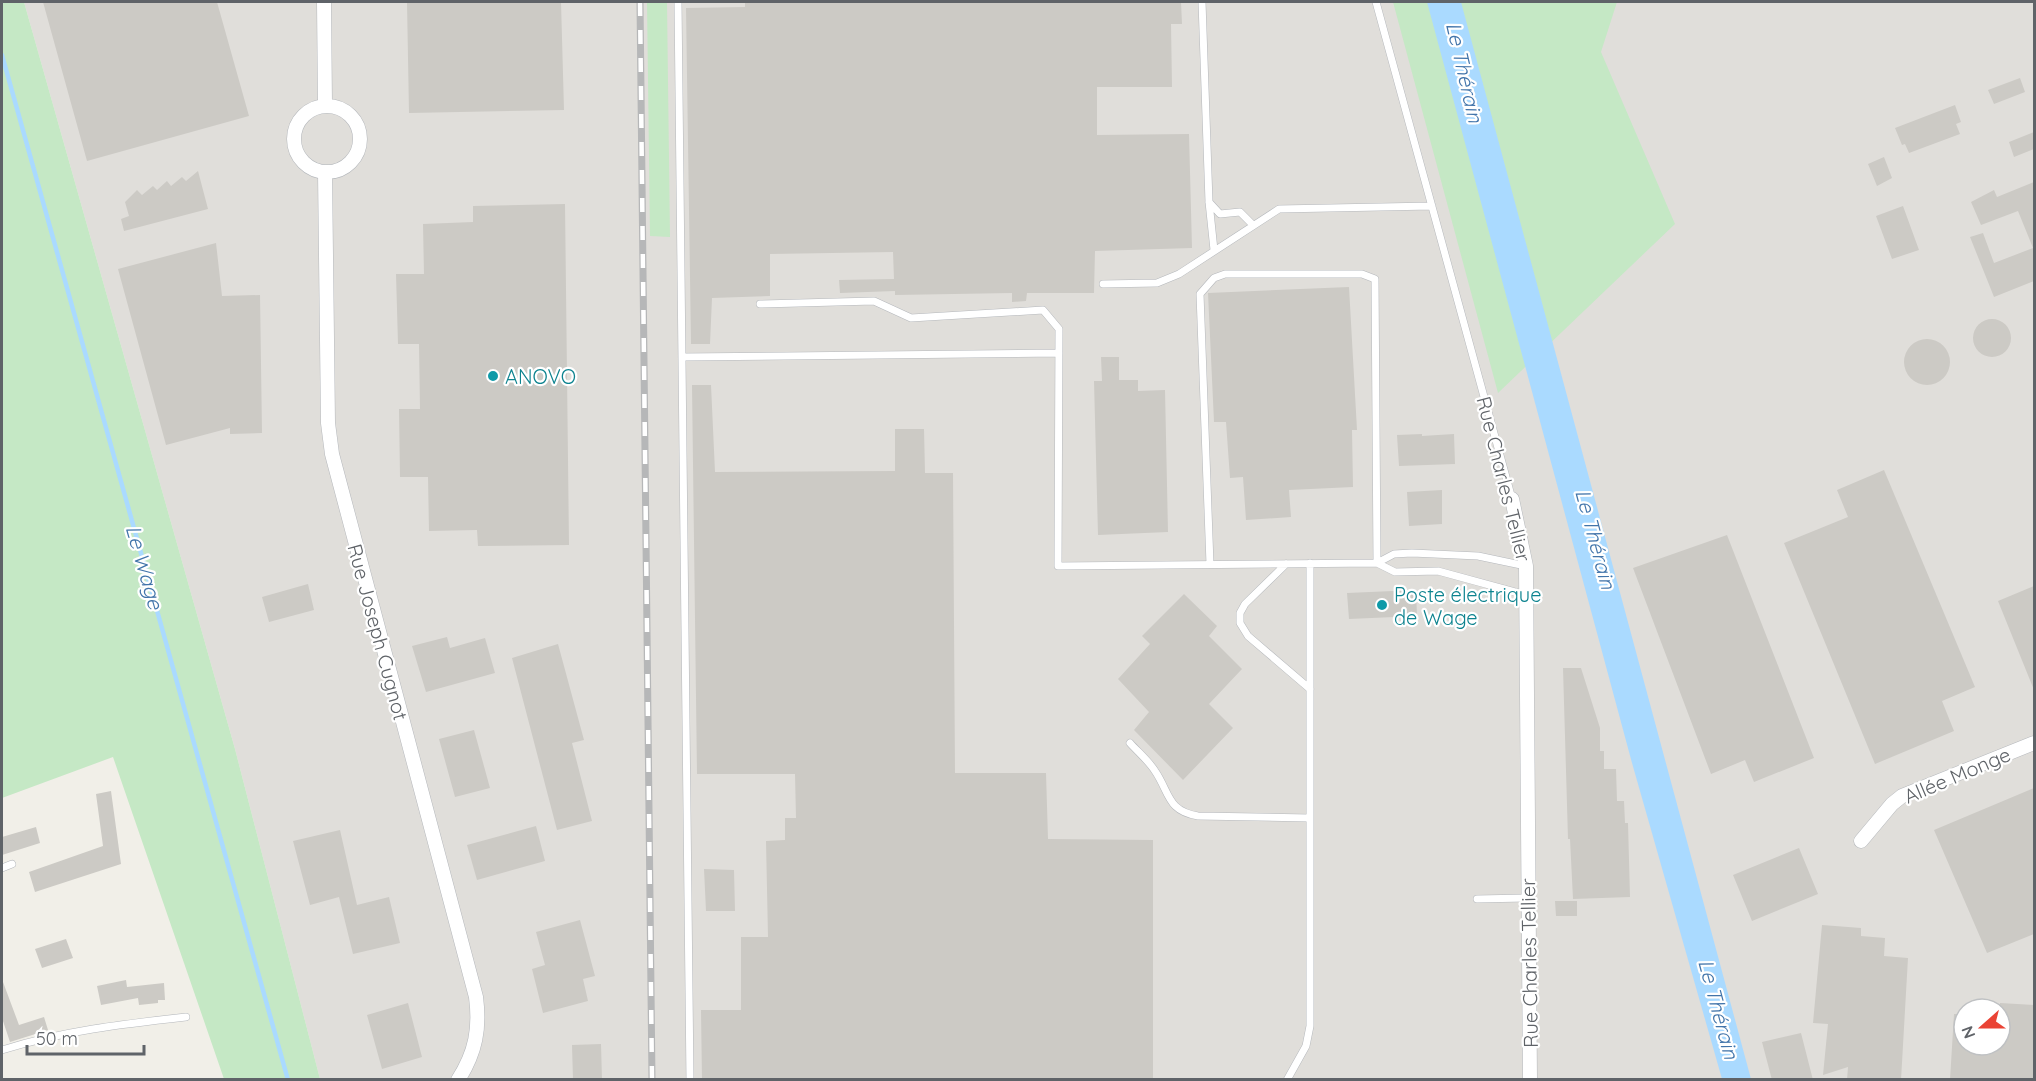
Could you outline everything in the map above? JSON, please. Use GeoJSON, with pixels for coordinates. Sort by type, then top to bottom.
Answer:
{"type":"FeatureCollection","features":[{"type":"Feature","properties":{"kind":"street"},"geometry":{"type":"LineString","coordinates":[[324,2],[325,105]]}},
{"type":"Feature","properties":{"kind":"street"},"geometry":{"type":"LineString","coordinates":[[325,105],[341,108],[350,114],[359,128],[360,139],[357,155],[350,164],[336,171],[325,172],[311,168],[304,163],[298,155],[294,141],[300,119],[311,109],[325,105]]}},
{"type":"Feature","properties":{"kind":"street","name":"Rue Joseph Cugnot"},"geometry":{"type":"LineString","coordinates":[[325,172],[328,423],[332,454],[476,997],[478,1028],[476,1042],[472,1056],[458,1080]]}},
{"type":"Feature","properties":{"kind":"street","name":"Rue Charles Tellier"},"geometry":{"type":"LineString","coordinates":[[1512,499],[1526,566],[1530,1080]]}},
{"type":"Feature","properties":{"kind":"street","name":"Allée Monge"},"geometry":{"type":"LineString","coordinates":[[1862,841],[1892,804],[1902,796],[2034,743]]}},
{"type":"Feature","properties":{"kind":"lane"},"geometry":{"type":"LineString","coordinates":[[678,2],[690,1080]]}},
{"type":"Feature","properties":{"kind":"lane"},"geometry":{"type":"LineString","coordinates":[[1202,2],[1209,202],[1214,250]]}},
{"type":"Feature","properties":{"kind":"lane","name":"Rue Charles Tellier"},"geometry":{"type":"LineString","coordinates":[[1376,2],[1512,499]]}},
{"type":"Feature","properties":{"kind":"lane"},"geometry":{"type":"LineString","coordinates":[[1209,202],[1220,214],[1240,212],[1253,225]]}},
{"type":"Feature","properties":{"kind":"lane"},"geometry":{"type":"LineString","coordinates":[[1103,284],[1157,283],[1179,274],[1280,209],[1432,206]]}},
{"type":"Feature","properties":{"kind":"lane"},"geometry":{"type":"LineString","coordinates":[[1210,564],[1200,294],[1214,278],[1225,274],[1362,274],[1375,279],[1377,563]]}},
{"type":"Feature","properties":{"kind":"lane"},"geometry":{"type":"LineString","coordinates":[[760,304],[874,301],[912,318],[1043,310],[1059,329],[1058,566],[1377,563],[1395,572],[1438,571],[1526,595]]}},
{"type":"Feature","properties":{"kind":"lane"},"geometry":{"type":"LineString","coordinates":[[682,357],[1059,353]]}},
{"type":"Feature","properties":{"kind":"lane"},"geometry":{"type":"LineString","coordinates":[[1377,563],[1394,554],[1412,553],[1478,556],[1526,566]]}},
{"type":"Feature","properties":{"kind":"lane"},"geometry":{"type":"LineString","coordinates":[[1287,1080],[1301,1057],[1309,1037],[1310,563]]}},
{"type":"Feature","properties":{"kind":"lane"},"geometry":{"type":"LineString","coordinates":[[1286,564],[1245,604],[1240,613],[1240,623],[1248,636],[1310,689]]}},
{"type":"Feature","properties":{"kind":"lane"},"geometry":{"type":"LineString","coordinates":[[1130,742],[1156,772],[1172,804],[1184,813],[1198,816],[1309,818]]}},
{"type":"Feature","properties":{"kind":"lane"},"geometry":{"type":"LineString","coordinates":[[2,868],[12,864]]}},
{"type":"Feature","properties":{"kind":"lane"},"geometry":{"type":"LineString","coordinates":[[1477,899],[1528,898]]}},
{"type":"Feature","properties":{"kind":"lane"},"geometry":{"type":"LineString","coordinates":[[2,1050],[50,1036],[86,1029],[186,1017]]}},
{"type":"Feature","properties":{"kind":"shaded area"},"geometry":{"type":"Polygon","coordinates":[[[24,2],[2034,2],[2034,1079],[320,1079],[235,749],[24,2]]]}},
{"type":"Feature","properties":{"kind":"green space"},"geometry":{"type":"Polygon","coordinates":[[[2,2],[24,2],[235,749],[320,1079],[224,1079],[113,757],[2,798],[2,2]]]}},
{"type":"Feature","properties":{"kind":"green space"},"geometry":{"type":"Polygon","coordinates":[[[647,2],[667,2],[670,237],[650,236],[647,2]]]}},
{"type":"Feature","properties":{"kind":"green space"},"geometry":{"type":"Polygon","coordinates":[[[1393,2],[1617,2],[1601,52],[1675,224],[1498,393],[1393,2]]]}},
{"type":"Feature","properties":{"kind":"water","name":"Le Thérain"},"geometry":{"type":"Polygon","coordinates":[[[1427,2],[1461,2],[1751,1079],[1722,1079],[1632,763],[1427,2]]]}},
{"type":"Feature","properties":{"kind":"building"},"geometry":{"type":"Polygon","coordinates":[[[43,2],[217,2],[249,116],[87,161],[43,2]]]}},
{"type":"Feature","properties":{"kind":"building"},"geometry":{"type":"Polygon","coordinates":[[[407,2],[561,2],[564,110],[409,113],[407,2]]]}},
{"type":"Feature","properties":{"kind":"building"},"geometry":{"type":"Polygon","coordinates":[[[745,2],[1181,2],[1182,24],[1171,24],[1172,87],[1097,87],[1097,135],[1189,134],[1192,248],[1095,251],[1094,293],[1027,293],[1026,301],[1012,302],[1012,293],[895,295],[895,291],[840,293],[839,280],[894,279],[893,252],[770,254],[770,296],[712,298],[710,344],[691,344],[686,8],[745,7],[745,2]]]}},
{"type":"Feature","properties":{"kind":"building"},"geometry":{"type":"Polygon","coordinates":[[[2020,78],[2025,92],[1994,104],[1988,90],[2020,78]]]}},
{"type":"Feature","properties":{"kind":"building"},"geometry":{"type":"Polygon","coordinates":[[[1955,105],[1961,122],[1956,124],[1960,134],[1909,153],[1905,144],[1902,145],[1895,128],[1955,105]]]}},
{"type":"Feature","properties":{"kind":"building"},"geometry":{"type":"Polygon","coordinates":[[[2034,132],[2034,149],[2014,157],[2009,142],[2034,132]]]}},
{"type":"Feature","properties":{"kind":"building"},"geometry":{"type":"Polygon","coordinates":[[[1884,157],[1892,178],[1877,186],[1868,164],[1884,157]]]}},
{"type":"Feature","properties":{"kind":"building"},"geometry":{"type":"Polygon","coordinates":[[[198,171],[208,209],[124,231],[121,219],[129,216],[125,202],[137,190],[142,195],[153,186],[157,190],[167,181],[171,186],[182,177],[186,181],[198,171]]]}},
{"type":"Feature","properties":{"kind":"building"},"geometry":{"type":"Polygon","coordinates":[[[2034,182],[2034,281],[1994,297],[1970,237],[1983,233],[1994,263],[2033,248],[2018,211],[1981,225],[1971,202],[1994,190],[1997,197],[2034,182]]]}},
{"type":"Feature","properties":{"kind":"building","name":"ANOVO"},"geometry":{"type":"Polygon","coordinates":[[[565,204],[569,545],[478,546],[477,530],[429,531],[428,477],[400,477],[399,409],[420,409],[419,344],[398,344],[396,274],[424,274],[423,224],[473,222],[473,206],[565,204]]]}},
{"type":"Feature","properties":{"kind":"building"},"geometry":{"type":"Polygon","coordinates":[[[1903,206],[1919,250],[1892,259],[1876,216],[1903,206]]]}},
{"type":"Feature","properties":{"kind":"building"},"geometry":{"type":"Polygon","coordinates":[[[216,243],[222,296],[260,295],[262,433],[230,434],[230,428],[166,445],[118,269],[216,243]]]}},
{"type":"Feature","properties":{"kind":"building"},"geometry":{"type":"Polygon","coordinates":[[[1349,287],[1357,430],[1352,430],[1353,487],[1289,490],[1291,517],[1246,520],[1243,477],[1230,478],[1226,422],[1214,422],[1208,293],[1349,287]]]}},
{"type":"Feature","properties":{"kind":"building"},"geometry":{"type":"Polygon","coordinates":[[[1992,319],[2006,324],[2011,338],[2006,352],[1992,357],[1978,352],[1973,338],[1978,324],[1992,319]]]}},
{"type":"Feature","properties":{"kind":"building"},"geometry":{"type":"Polygon","coordinates":[[[1927,339],[1943,346],[1950,362],[1943,378],[1927,385],[1911,378],[1904,362],[1911,346],[1927,339]]]}},
{"type":"Feature","properties":{"kind":"building"},"geometry":{"type":"Polygon","coordinates":[[[1101,357],[1119,357],[1119,380],[1138,380],[1138,391],[1165,390],[1168,532],[1098,535],[1094,381],[1102,381],[1101,357]]]}},
{"type":"Feature","properties":{"kind":"building"},"geometry":{"type":"Polygon","coordinates":[[[692,385],[711,385],[715,472],[895,471],[895,429],[924,429],[925,473],[953,473],[955,773],[1046,773],[1048,839],[1153,840],[1153,1080],[702,1080],[701,1010],[741,1010],[741,937],[768,937],[766,841],[785,840],[785,818],[796,818],[795,774],[697,774],[692,385]]]}},
{"type":"Feature","properties":{"kind":"building"},"geometry":{"type":"Polygon","coordinates":[[[1422,434],[1422,436],[1454,434],[1455,464],[1399,466],[1397,435],[1422,434]]]}},
{"type":"Feature","properties":{"kind":"building"},"geometry":{"type":"Polygon","coordinates":[[[1884,470],[1975,687],[1942,701],[1954,731],[1875,764],[1784,543],[1848,517],[1837,490],[1884,470]]]}},
{"type":"Feature","properties":{"kind":"building"},"geometry":{"type":"Polygon","coordinates":[[[1442,490],[1442,524],[1409,526],[1407,492],[1442,490]]]}},
{"type":"Feature","properties":{"kind":"building"},"geometry":{"type":"Polygon","coordinates":[[[1727,535],[1814,758],[1754,782],[1745,760],[1711,774],[1633,568],[1727,535]]]}},
{"type":"Feature","properties":{"kind":"building"},"geometry":{"type":"Polygon","coordinates":[[[308,584],[314,610],[269,622],[262,597],[308,584]]]}},
{"type":"Feature","properties":{"kind":"building"},"geometry":{"type":"Polygon","coordinates":[[[2034,586],[2034,690],[1998,601],[2034,586]]]}},
{"type":"Feature","properties":{"kind":"building","name":"Poste électrique de Wage"},"geometry":{"type":"Polygon","coordinates":[[[1416,590],[1417,616],[1349,619],[1347,593],[1416,590]]]}},
{"type":"Feature","properties":{"kind":"building"},"geometry":{"type":"Polygon","coordinates":[[[1184,594],[1217,626],[1209,636],[1242,669],[1209,704],[1233,728],[1183,780],[1134,730],[1149,712],[1118,679],[1150,644],[1142,636],[1184,594]]]}},
{"type":"Feature","properties":{"kind":"building"},"geometry":{"type":"Polygon","coordinates":[[[447,637],[450,648],[485,638],[495,673],[426,692],[412,646],[447,637]]]}},
{"type":"Feature","properties":{"kind":"building"},"geometry":{"type":"Polygon","coordinates":[[[558,644],[584,740],[572,743],[592,821],[557,830],[512,658],[558,644]]]}},
{"type":"Feature","properties":{"kind":"building"},"geometry":{"type":"Polygon","coordinates":[[[1563,668],[1581,668],[1600,728],[1600,751],[1604,751],[1604,769],[1616,769],[1617,801],[1624,801],[1625,823],[1628,823],[1630,897],[1573,899],[1570,839],[1568,839],[1563,668]]]}},
{"type":"Feature","properties":{"kind":"building"},"geometry":{"type":"Polygon","coordinates":[[[474,730],[490,788],[455,797],[439,739],[474,730]]]}},
{"type":"Feature","properties":{"kind":"building"},"geometry":{"type":"Polygon","coordinates":[[[2034,788],[2034,934],[1987,953],[1934,830],[2034,788]]]}},
{"type":"Feature","properties":{"kind":"building"},"geometry":{"type":"Polygon","coordinates":[[[111,791],[121,864],[35,892],[29,872],[103,846],[96,794],[111,791]]]}},
{"type":"Feature","properties":{"kind":"building"},"geometry":{"type":"Polygon","coordinates":[[[536,826],[545,861],[477,880],[467,845],[536,826]]]}},
{"type":"Feature","properties":{"kind":"building"},"geometry":{"type":"Polygon","coordinates":[[[36,827],[40,843],[2,855],[2,837],[36,827]]]}},
{"type":"Feature","properties":{"kind":"building"},"geometry":{"type":"Polygon","coordinates":[[[340,830],[357,905],[389,897],[400,943],[353,954],[339,897],[310,905],[293,841],[340,830]]]}},
{"type":"Feature","properties":{"kind":"building"},"geometry":{"type":"Polygon","coordinates":[[[1799,848],[1818,894],[1752,921],[1733,875],[1799,848]]]}},
{"type":"Feature","properties":{"kind":"building"},"geometry":{"type":"Polygon","coordinates":[[[704,869],[734,870],[735,911],[706,911],[704,869]]]}},
{"type":"Feature","properties":{"kind":"building"},"geometry":{"type":"Polygon","coordinates":[[[1555,901],[1577,901],[1577,916],[1556,916],[1555,901]]]}},
{"type":"Feature","properties":{"kind":"building"},"geometry":{"type":"Polygon","coordinates":[[[580,920],[595,976],[583,979],[588,1001],[543,1013],[532,969],[545,965],[536,932],[580,920]]]}},
{"type":"Feature","properties":{"kind":"building"},"geometry":{"type":"Polygon","coordinates":[[[1822,925],[1861,928],[1861,936],[1885,938],[1884,956],[1908,958],[1901,1080],[1847,1080],[1848,1067],[1823,1075],[1828,1024],[1813,1023],[1822,925]]]}},
{"type":"Feature","properties":{"kind":"building"},"geometry":{"type":"Polygon","coordinates":[[[66,939],[73,958],[42,968],[35,949],[66,939]]]}},
{"type":"Feature","properties":{"kind":"building"},"geometry":{"type":"Polygon","coordinates":[[[126,980],[127,987],[164,983],[165,1000],[139,1005],[138,998],[101,1005],[97,986],[126,980]]]}},
{"type":"Feature","properties":{"kind":"building"},"geometry":{"type":"Polygon","coordinates":[[[2,982],[19,1025],[44,1017],[48,1030],[10,1042],[2,1018],[2,982]]]}},
{"type":"Feature","properties":{"kind":"building"},"geometry":{"type":"Polygon","coordinates":[[[408,1003],[422,1057],[382,1069],[367,1015],[408,1003]]]}},
{"type":"Feature","properties":{"kind":"building"},"geometry":{"type":"Polygon","coordinates":[[[2012,1004],[2034,1005],[2034,1080],[1950,1080],[1952,1047],[1952,1057],[2012,1057],[2012,1004]]]}},
{"type":"Feature","properties":{"kind":"building"},"geometry":{"type":"Polygon","coordinates":[[[1801,1033],[1813,1080],[1772,1080],[1762,1042],[1801,1033]]]}},
{"type":"Feature","properties":{"kind":"building"},"geometry":{"type":"Polygon","coordinates":[[[601,1044],[602,1080],[573,1080],[572,1045],[601,1044]]]}},
{"type":"Feature","properties":{"kind":"waterway","name":"Le Wage"},"geometry":{"type":"LineString","coordinates":[[2,55],[288,1080]]}},
{"type":"Feature","properties":{"kind":"railway"},"geometry":{"type":"LineString","coordinates":[[640,2],[652,1080]]}},
{"type":"Feature","properties":{"kind":"place","name":"ANOVO"},"geometry":{"type":"Point","coordinates":[493,376]}},
{"type":"Feature","properties":{"kind":"place","name":"Poste électrique de Wage"},"geometry":{"type":"Point","coordinates":[1382,605]}}]}
